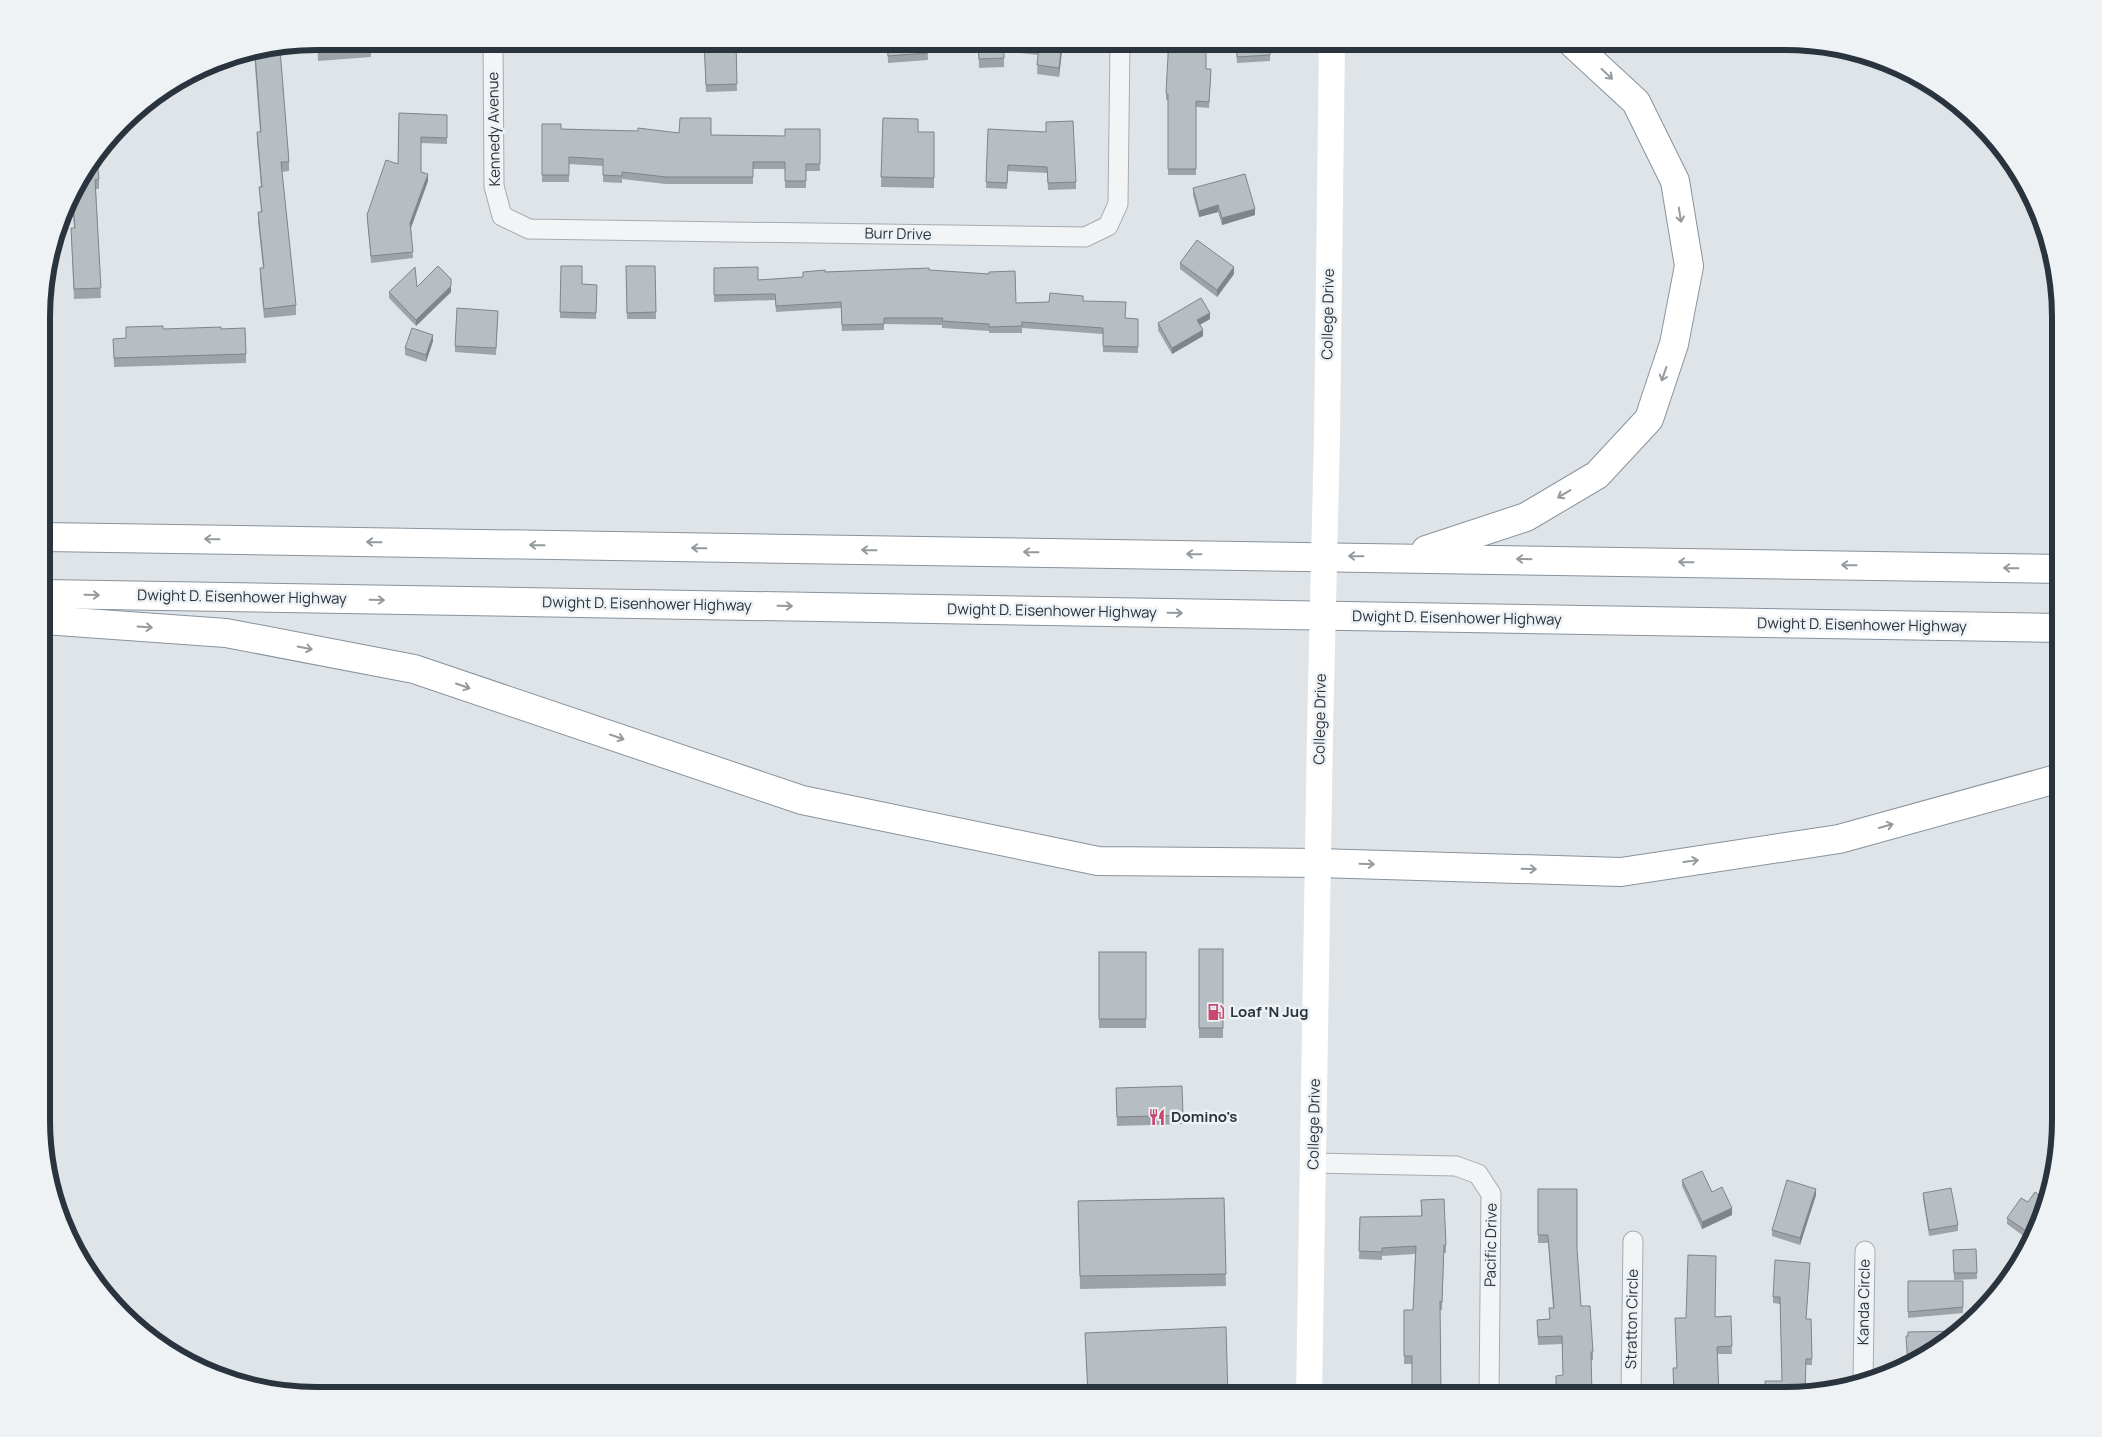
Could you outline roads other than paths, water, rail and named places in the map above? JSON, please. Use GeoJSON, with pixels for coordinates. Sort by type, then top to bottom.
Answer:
{"type":"FeatureCollection","features":[{"type":"Feature","properties":{"kind":"highway"},"geometry":{"type":"LineString","coordinates":[[1405,557],[1526,517],[1597,475],[1649,419],[1674,344],[1689,266],[1675,182],[1636,102],[1580,50]]}},
{"type":"Feature","properties":{"kind":"highway"},"geometry":{"type":"LineString","coordinates":[[50,537],[2052,568]]}},
{"type":"Feature","properties":{"kind":"highway","name":"Dwight D. Eisenhower Highway"},"geometry":{"type":"LineString","coordinates":[[50,594],[2052,628]]}},
{"type":"Feature","properties":{"kind":"highway"},"geometry":{"type":"LineString","coordinates":[[50,620],[226,633],[414,669],[802,800],[1098,861],[1318,862],[1621,872],[1839,839],[2052,780]]}},
{"type":"Feature","properties":{"kind":"main road","name":"College Drive"},"geometry":{"type":"LineString","coordinates":[[1309,1387],[1327,435],[1332,50]]}},
{"type":"Feature","properties":{"kind":"street","name":"Kennedy Avenue"},"geometry":{"type":"LineString","coordinates":[[493,50],[494,186],[502,216]]}},
{"type":"Feature","properties":{"kind":"street","name":"Burr Drive"},"geometry":{"type":"LineString","coordinates":[[502,216],[529,229],[1085,237],[1108,226],[1118,204],[1120,50]]}},
{"type":"Feature","properties":{"kind":"street","name":"Pacific Drive"},"geometry":{"type":"LineString","coordinates":[[1313,1163],[1456,1166],[1478,1174],[1491,1194],[1489,1387]]}},
{"type":"Feature","properties":{"kind":"street","name":"Stratton Circle"},"geometry":{"type":"LineString","coordinates":[[1631,1387],[1633,1241]]}},
{"type":"Feature","properties":{"kind":"street","name":"Kanda Circle"},"geometry":{"type":"LineString","coordinates":[[1863,1375],[1865,1251]]}},
{"type":"Feature","properties":{"kind":"place","name":"Loaf 'N Jug"},"geometry":{"type":"Point","coordinates":[1216,1012]}},
{"type":"Feature","properties":{"kind":"place","name":"Domino's"},"geometry":{"type":"Point","coordinates":[1157,1117]}}]}
